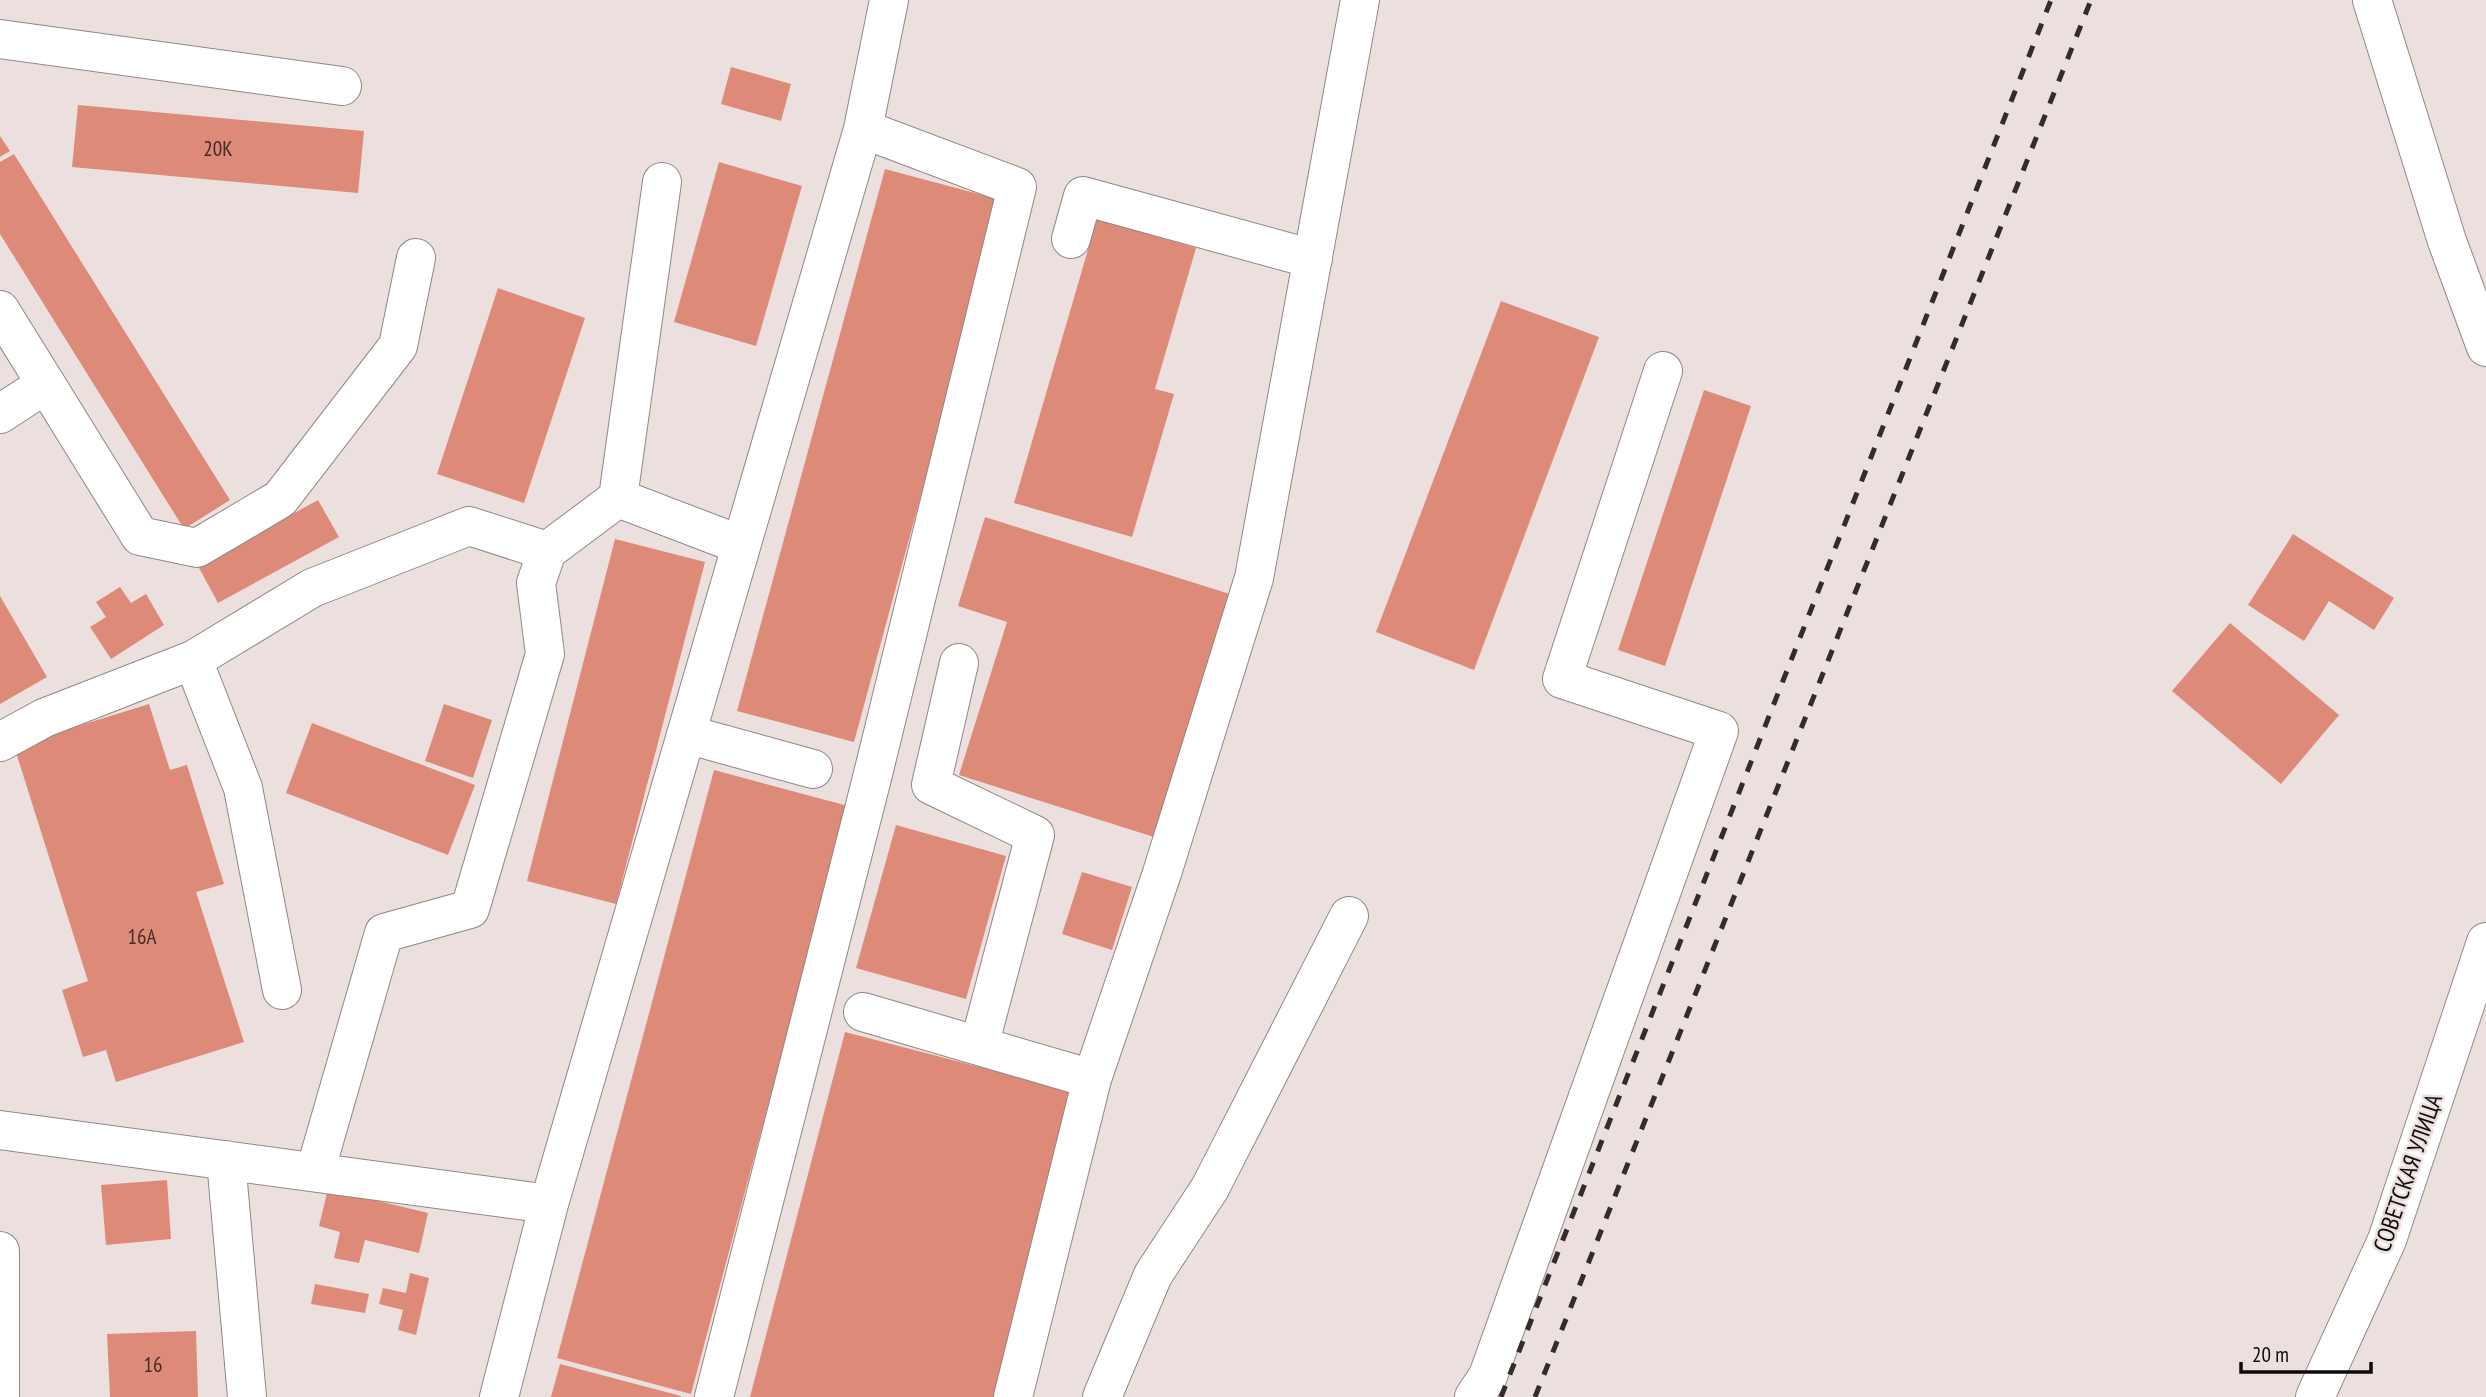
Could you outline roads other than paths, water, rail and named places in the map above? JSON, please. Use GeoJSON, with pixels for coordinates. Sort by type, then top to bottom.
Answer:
{"type":"FeatureCollection","features":[{"type":"Feature","properties":{"kind":"street"},"geometry":{"type":"LineString","coordinates":[[499,1397],[548,1204],[863,129],[889,0]]}},
{"type":"Feature","properties":{"kind":"street"},"geometry":{"type":"LineString","coordinates":[[1013,1397],[1093,1079],[1162,873],[1254,578],[1360,0]]}},
{"type":"Feature","properties":{"kind":"street"},"geometry":{"type":"LineString","coordinates":[[2372,0],[2447,241],[2486,347]]}},
{"type":"Feature","properties":{"kind":"street"},"geometry":{"type":"LineString","coordinates":[[0,39],[342,86]]}},
{"type":"Feature","properties":{"kind":"street"},"geometry":{"type":"LineString","coordinates":[[714,1397],[872,778],[1017,187],[863,129]]}},
{"type":"Feature","properties":{"kind":"street"},"geometry":{"type":"LineString","coordinates":[[315,1172],[384,933],[470,909],[545,654],[536,583],[547,551],[618,498],[662,182]]}},
{"type":"Feature","properties":{"kind":"street"},"geometry":{"type":"LineString","coordinates":[[1071,239],[1083,196],[1313,260]]}},
{"type":"Feature","properties":{"kind":"street"},"geometry":{"type":"LineString","coordinates":[[0,310],[140,536],[197,548],[280,499],[398,346],[416,258]]}},
{"type":"Feature","properties":{"kind":"street"},"geometry":{"type":"LineString","coordinates":[[1474,1397],[1488,1376],[1719,731],[1562,679],[1663,370]]}},
{"type":"Feature","properties":{"kind":"street"},"geometry":{"type":"LineString","coordinates":[[0,414],[46,384]]}},
{"type":"Feature","properties":{"kind":"street"},"geometry":{"type":"LineString","coordinates":[[618,498],[741,545]]}},
{"type":"Feature","properties":{"kind":"street"},"geometry":{"type":"LineString","coordinates":[[0,742],[44,718],[193,660],[312,588],[469,526],[547,551]]}},
{"type":"Feature","properties":{"kind":"street"},"geometry":{"type":"LineString","coordinates":[[193,660],[243,788],[282,990]]}},
{"type":"Feature","properties":{"kind":"street"},"geometry":{"type":"LineString","coordinates":[[959,663],[931,785],[1035,835],[979,1046]]}},
{"type":"Feature","properties":{"kind":"street"},"geometry":{"type":"LineString","coordinates":[[686,734],[813,769]]}},
{"type":"Feature","properties":{"kind":"street"},"geometry":{"type":"LineString","coordinates":[[1102,1397],[1153,1275],[1210,1188],[1349,916]]}},
{"type":"Feature","properties":{"kind":"street","name":"СОВЕТСКАЯ УЛИЦА"},"geometry":{"type":"LineString","coordinates":[[2315,1397],[2387,1240],[2486,942]]}},
{"type":"Feature","properties":{"kind":"street"},"geometry":{"type":"LineString","coordinates":[[863,1012],[1093,1079]]}},
{"type":"Feature","properties":{"kind":"street"},"geometry":{"type":"LineString","coordinates":[[0,1130],[548,1204]]}},
{"type":"Feature","properties":{"kind":"street"},"geometry":{"type":"LineString","coordinates":[[226,1160],[247,1397]]}},
{"type":"Feature","properties":{"kind":"street"},"geometry":{"type":"LineString","coordinates":[[0,1251],[0,1397]]}},
{"type":"Feature","properties":{"kind":"railway"},"geometry":{"type":"LineString","coordinates":[[1501,1397],[2051,0]]}},
{"type":"Feature","properties":{"kind":"railway"},"geometry":{"type":"LineString","coordinates":[[1535,1397],[2091,0]]}}]}
